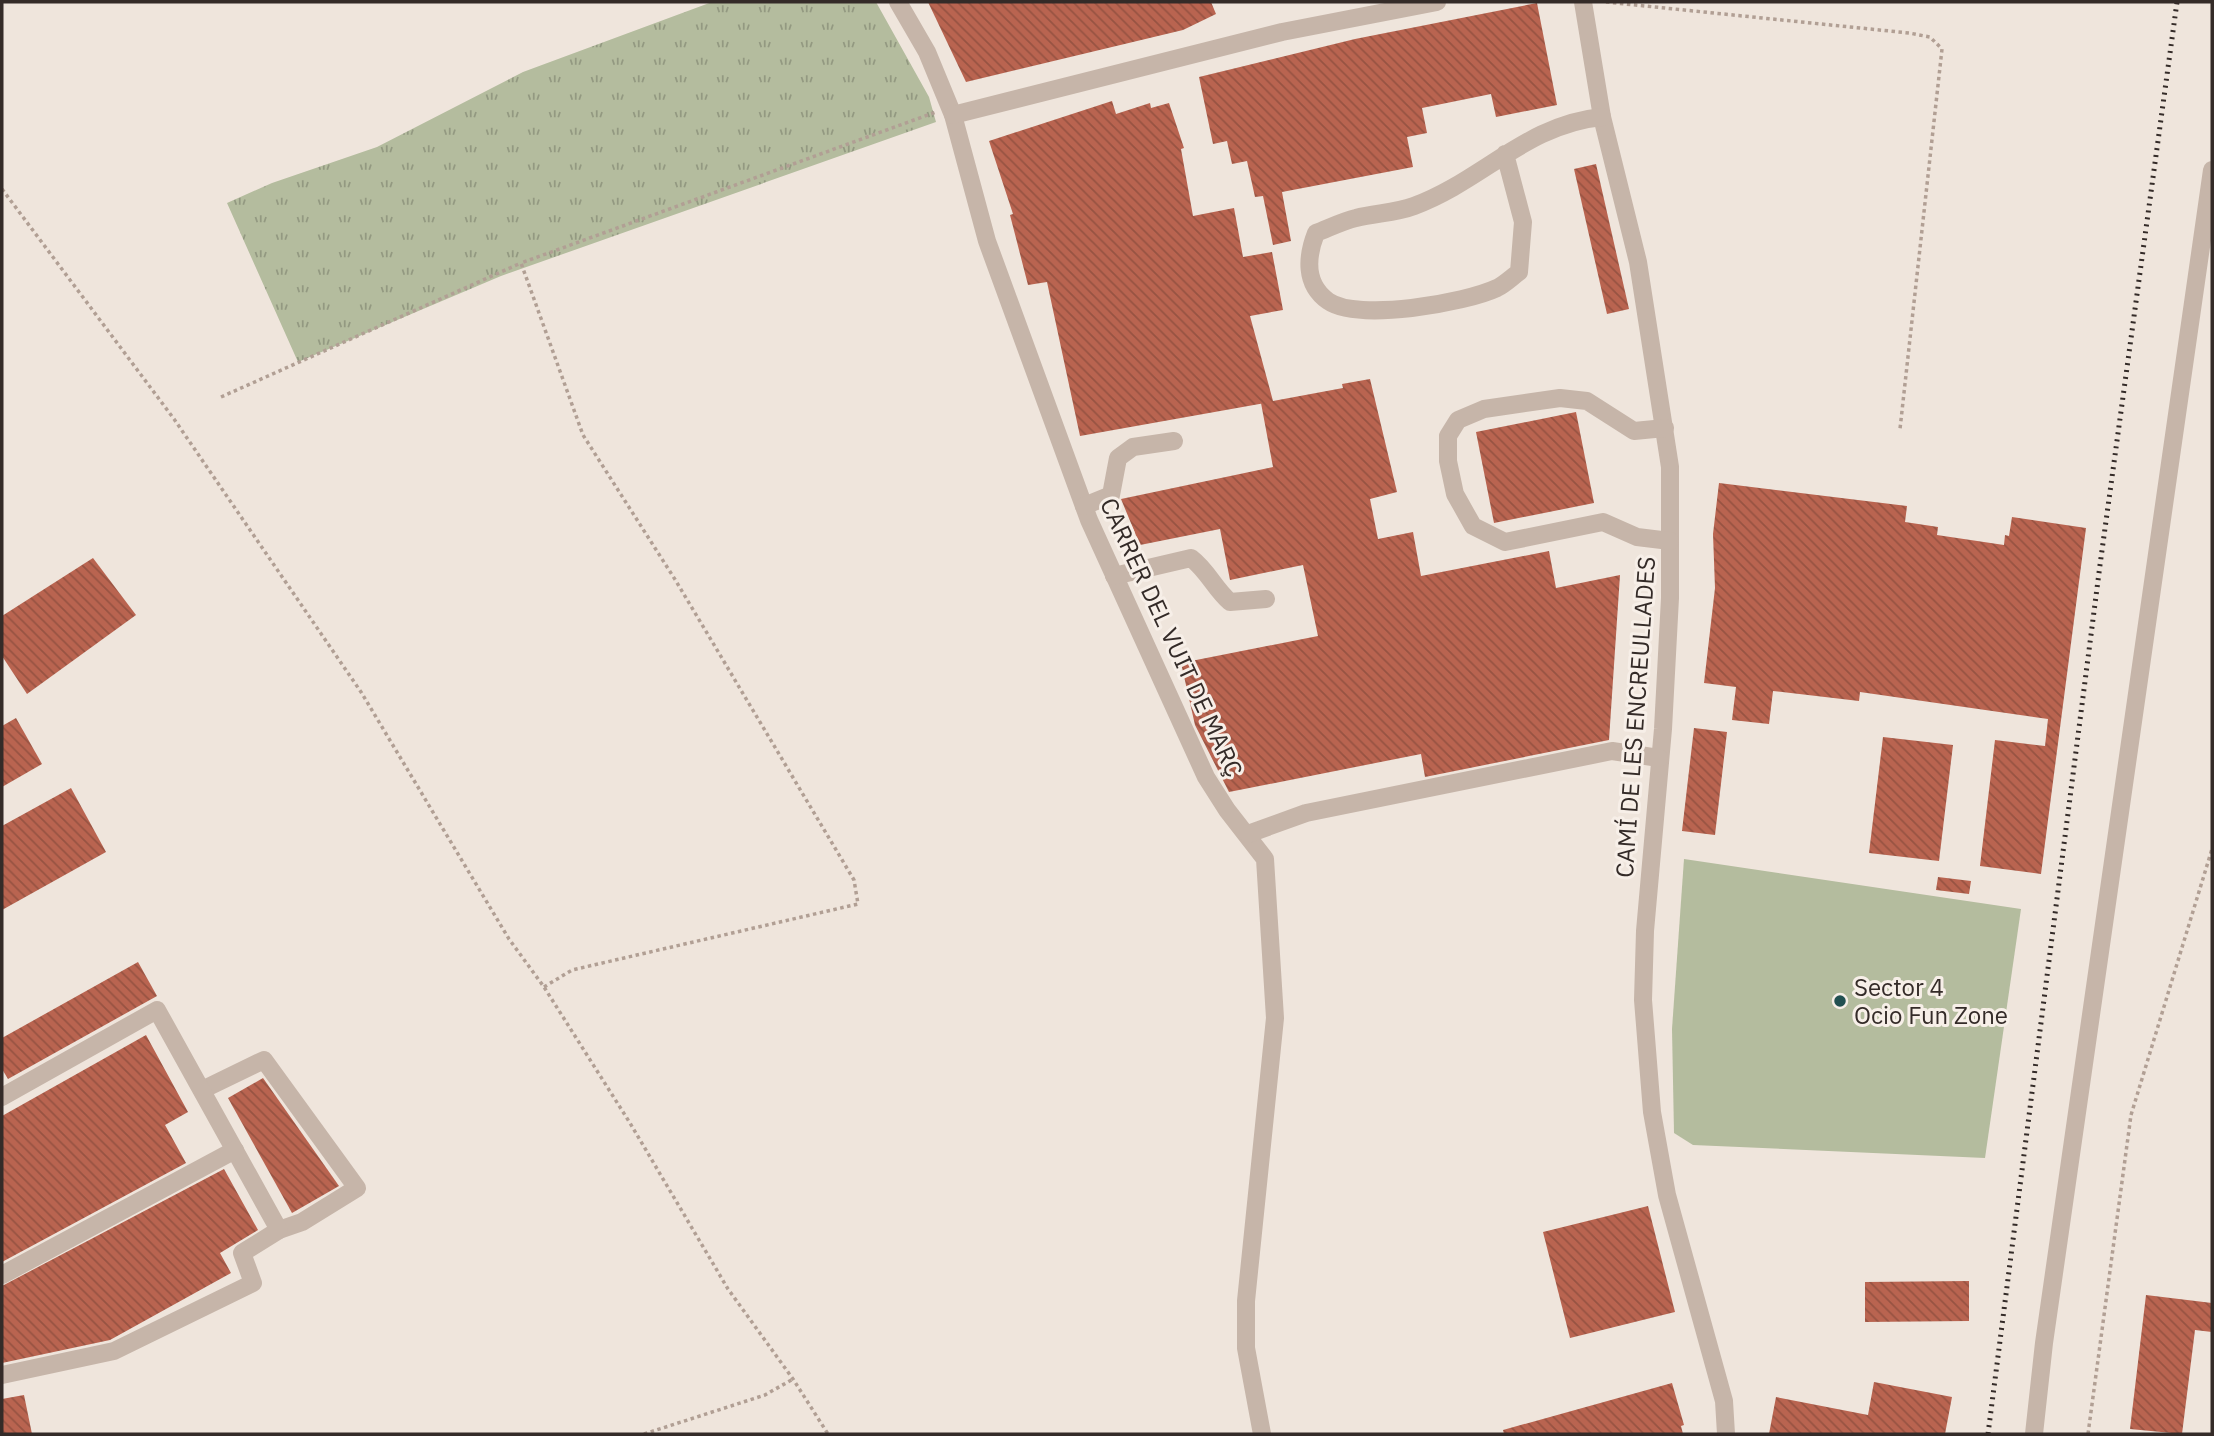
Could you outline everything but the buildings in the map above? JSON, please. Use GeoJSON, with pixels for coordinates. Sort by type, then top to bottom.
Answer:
{"type":"FeatureCollection","features":[{"type":"Feature","properties":{"kind":"street","name":"CARRER DEL VUIT DE MARÇ"},"geometry":{"type":"LineString","coordinates":[[898,2],[927,52],[951,111],[987,241],[1084,506],[1206,777],[1227,810],[1265,859],[1275,1018],[1245,1301],[1246,1349],[1262,1434]]}},
{"type":"Feature","properties":{"kind":"street"},"geometry":{"type":"LineString","coordinates":[[951,111],[1374,8],[1437,2]]}},
{"type":"Feature","properties":{"kind":"street","name":"CAMÍ DE LES ENCREULLADES"},"geometry":{"type":"LineString","coordinates":[[1583,2],[1602,117],[1637,262],[1670,467],[1670,598],[1645,931],[1643,1000],[1652,1112],[1667,1195],[1724,1401],[1726,1434]]}},
{"type":"Feature","properties":{"kind":"street"},"geometry":{"type":"LineString","coordinates":[[1505,153],[1524,222],[1519,272],[1499,287],[1461,301],[1360,310],[1328,301],[1312,280],[1307,255],[1316,233],[1354,218],[1414,206],[1464,180],[1505,153],[1573,120],[1602,117]]}},
{"type":"Feature","properties":{"kind":"street"},"geometry":{"type":"LineString","coordinates":[[2034,1434],[2046,1329],[2212,170]]}},
{"type":"Feature","properties":{"kind":"street"},"geometry":{"type":"LineString","coordinates":[[1665,428],[1633,431],[1587,401],[1560,398],[1484,409],[1458,420],[1448,436],[1448,461],[1455,494],[1473,526],[1505,542],[1603,522],[1637,537],[1670,541]]}},
{"type":"Feature","properties":{"kind":"street"},"geometry":{"type":"LineString","coordinates":[[1084,506],[1111,495],[1118,458],[1133,447],[1174,441]]}},
{"type":"Feature","properties":{"kind":"street"},"geometry":{"type":"LineString","coordinates":[[1114,576],[1191,558],[1208,570],[1218,592],[1230,602],[1266,598]]}},
{"type":"Feature","properties":{"kind":"street"},"geometry":{"type":"LineString","coordinates":[[1248,834],[1307,813],[1612,751],[1659,758]]}},
{"type":"Feature","properties":{"kind":"street"},"geometry":{"type":"LineString","coordinates":[[2,1097],[157,1010],[279,1230]]}},
{"type":"Feature","properties":{"kind":"street"},"geometry":{"type":"LineString","coordinates":[[2,1375],[114,1351],[253,1283],[242,1253],[279,1230],[302,1222],[357,1188],[264,1060],[202,1090]]}},
{"type":"Feature","properties":{"kind":"street"},"geometry":{"type":"LineString","coordinates":[[2,1275],[235,1150]]}},
{"type":"Feature","properties":{"kind":"path"},"geometry":{"type":"LineString","coordinates":[[1606,2],[1909,33],[1930,37],[1937,43],[1943,56],[1941,78],[1900,429]]}},
{"type":"Feature","properties":{"kind":"path"},"geometry":{"type":"LineString","coordinates":[[221,397],[521,263],[951,111]]}},
{"type":"Feature","properties":{"kind":"path"},"geometry":{"type":"LineString","coordinates":[[2,189],[174,419],[361,692],[509,939],[544,987],[637,1134],[728,1290],[793,1379],[828,1434]]}},
{"type":"Feature","properties":{"kind":"path"},"geometry":{"type":"LineString","coordinates":[[521,263],[583,435],[676,581],[854,880],[858,904],[572,970],[544,987]]}},
{"type":"Feature","properties":{"kind":"path"},"geometry":{"type":"LineString","coordinates":[[2088,1434],[2131,1115],[2212,849]]}},
{"type":"Feature","properties":{"kind":"path"},"geometry":{"type":"LineString","coordinates":[[644,1434],[765,1395],[793,1379]]}},
{"type":"Feature","properties":{"kind":"green space"},"geometry":{"type":"Polygon","coordinates":[[[712,2],[876,2],[929,97],[936,122],[501,276],[298,362],[227,203],[272,183],[377,147],[523,72],[712,2]]]}},
{"type":"Feature","properties":{"kind":"green space","name":"Sector 4 Ocio Fun Zone"},"geometry":{"type":"Polygon","coordinates":[[[1684,859],[2021,909],[1985,1158],[1693,1145],[1674,1133],[1672,1029],[1684,859]]]}},
{"type":"Feature","properties":{"kind":"railway"},"geometry":{"type":"LineString","coordinates":[[1988,1434],[2100,565],[2177,2]]}},
{"type":"Feature","properties":{"kind":"place","name":"Sector 4 Ocio Fun Zone"},"geometry":{"type":"Point","coordinates":[1840,1001]}}]}
